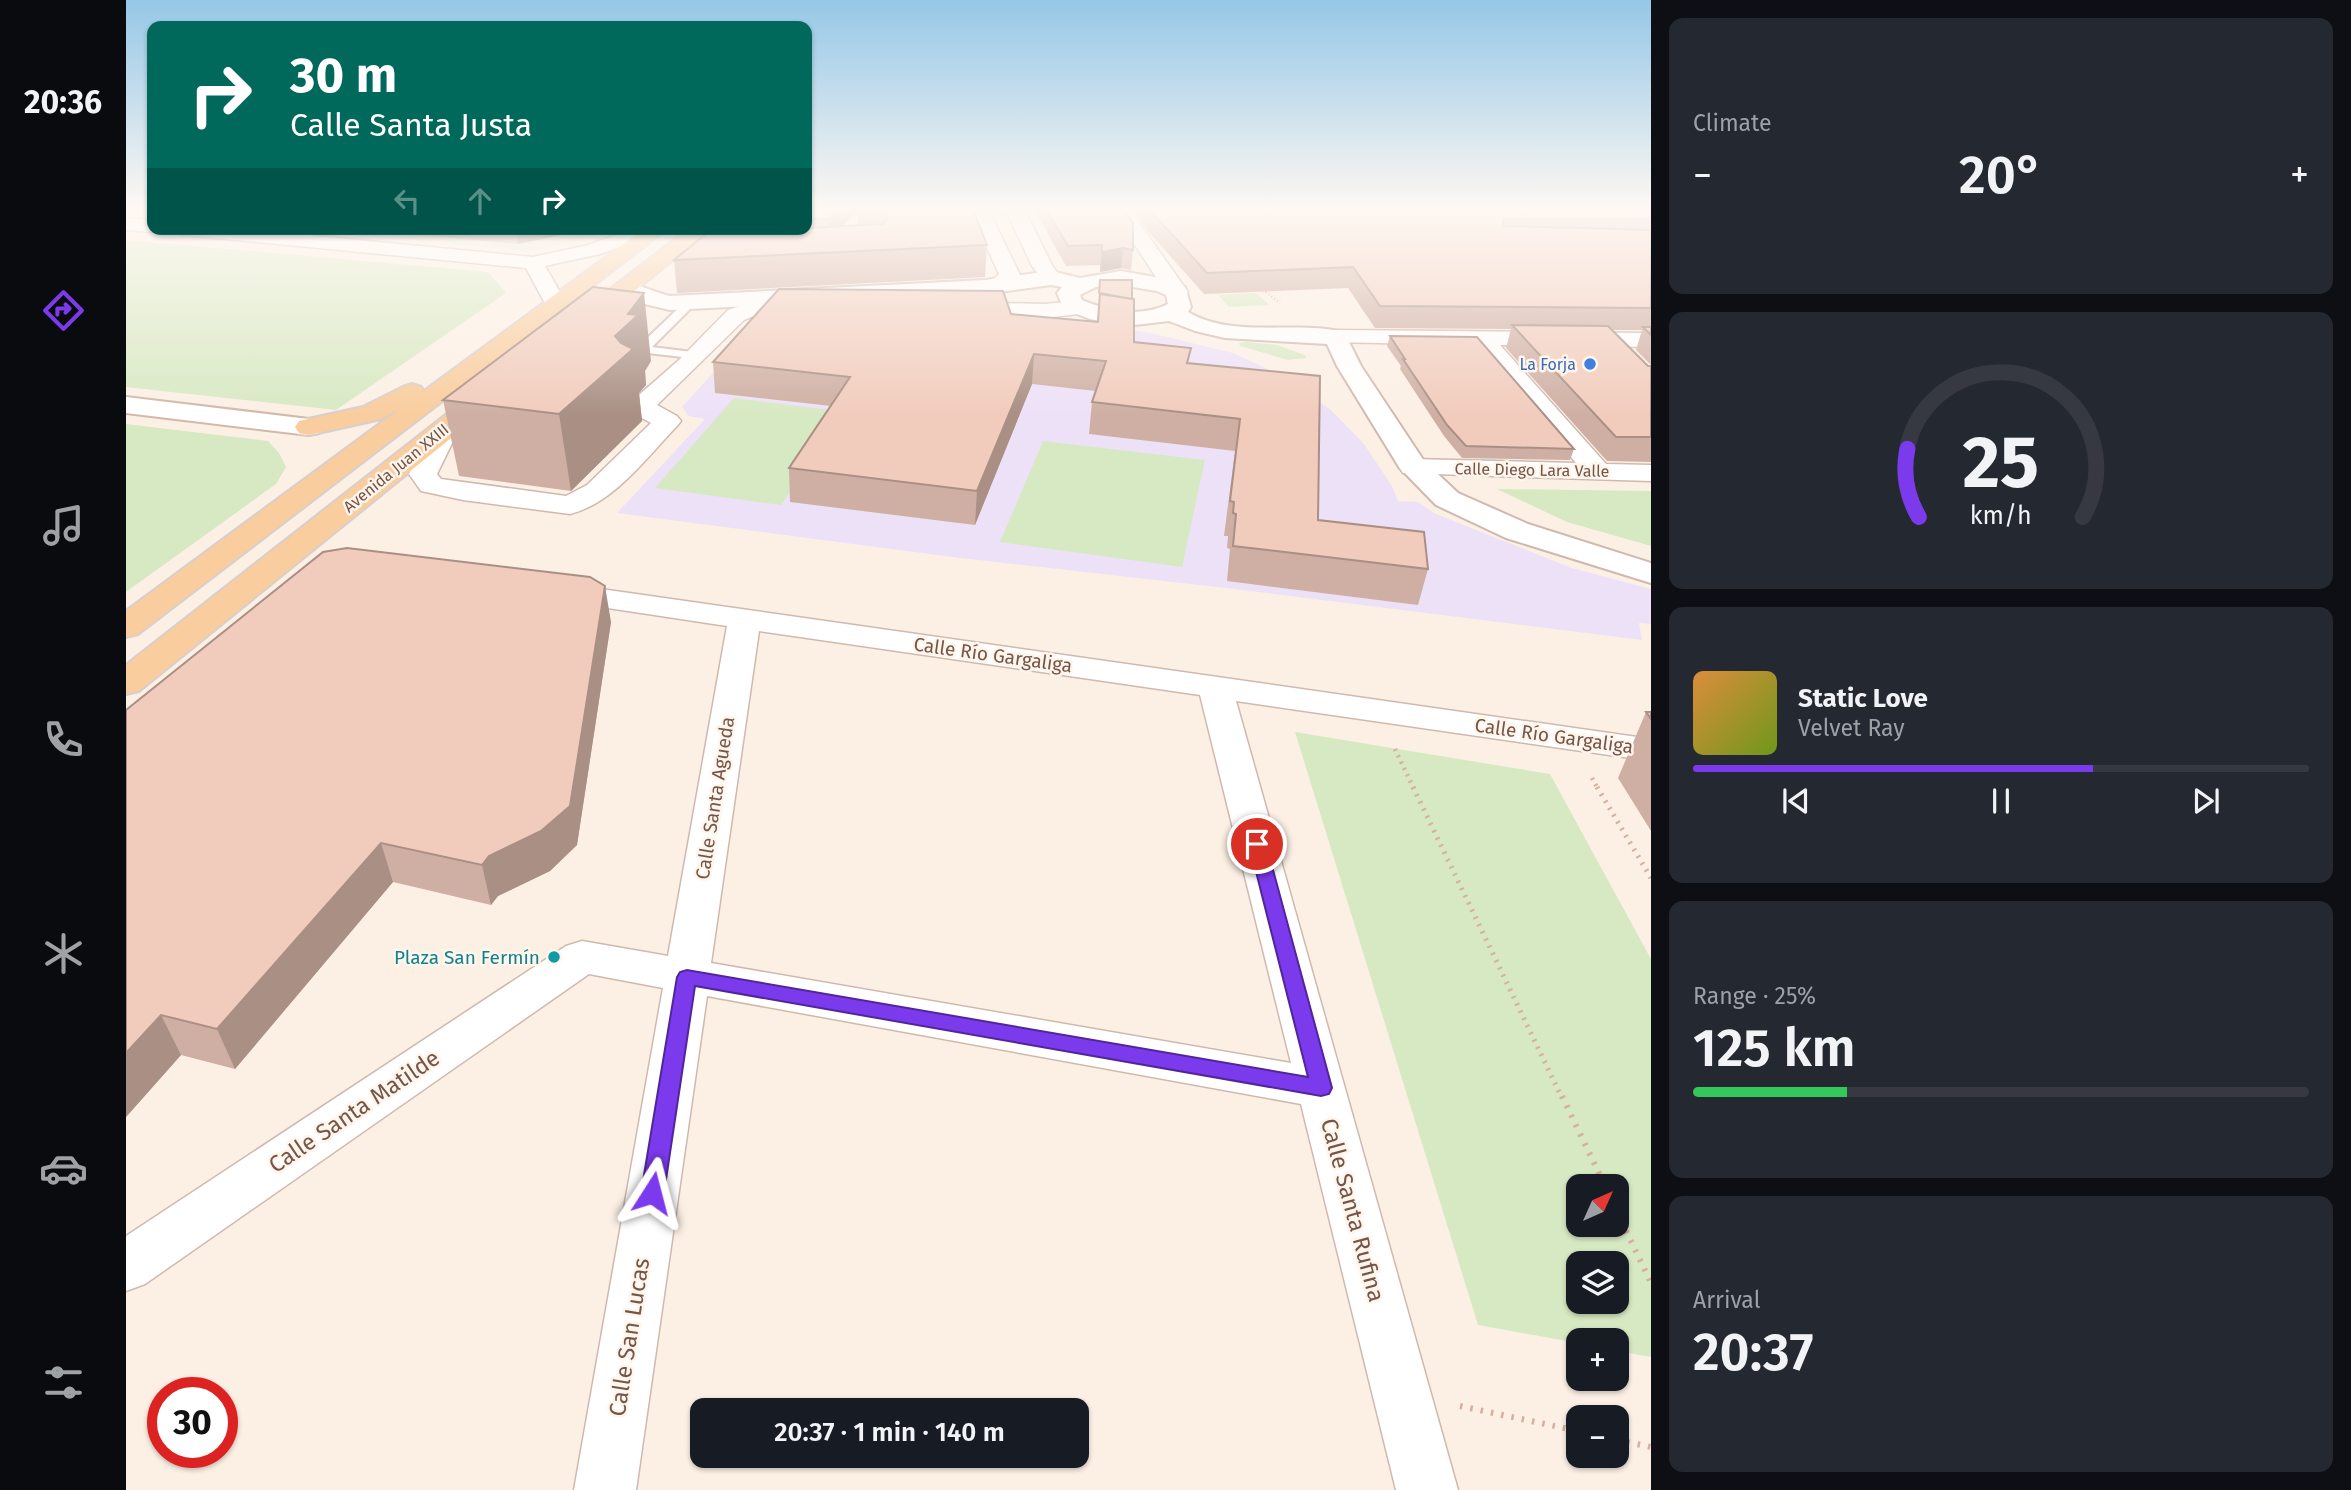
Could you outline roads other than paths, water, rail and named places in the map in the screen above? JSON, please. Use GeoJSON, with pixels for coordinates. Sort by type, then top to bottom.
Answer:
{"type":"FeatureCollection","features":[{"type":"Feature","properties":{"kind":"main road","name":"Avenida Juan XXIII"},"geometry":{"type":"LineString","coordinates":[[126,627],[592,277]]}},
{"type":"Feature","properties":{"kind":"main road"},"geometry":{"type":"LineString","coordinates":[[566,334],[641,277]]}},
{"type":"Feature","properties":{"kind":"main road"},"geometry":{"type":"LineString","coordinates":[[309,427],[372,413],[499,346]]}},
{"type":"Feature","properties":{"kind":"main road","name":"Avenida Juan XXIII"},"geometry":{"type":"LineString","coordinates":[[126,683],[502,384]]}},
{"type":"Feature","properties":{"kind":"main road"},"geometry":{"type":"LineString","coordinates":[[309,427],[321,436],[365,448],[420,438],[448,425]]}},
{"type":"Feature","properties":{"kind":"street"},"geometry":{"type":"LineString","coordinates":[[541,277],[556,304]]}},
{"type":"Feature","properties":{"kind":"street"},"geometry":{"type":"LineString","coordinates":[[985,287],[1002,283],[1008,277]]}},
{"type":"Feature","properties":{"kind":"street"},"geometry":{"type":"LineString","coordinates":[[1159,277],[1187,321],[1216,329],[1301,337],[1651,340]]}},
{"type":"Feature","properties":{"kind":"street"},"geometry":{"type":"LineString","coordinates":[[626,288],[654,301],[691,302],[877,282],[985,287],[1051,278],[1078,284],[1121,278],[1153,283],[1174,302]]}},
{"type":"Feature","properties":{"kind":"street"},"geometry":{"type":"LineString","coordinates":[[1078,284],[1068,293],[1072,304],[1092,313],[1119,318],[1149,318],[1174,302]]}},
{"type":"Feature","properties":{"kind":"street"},"geometry":{"type":"LineString","coordinates":[[448,425],[423,474],[431,485],[463,492],[570,505],[597,491],[668,421],[640,407],[736,315],[753,308],[1044,311],[1080,308]]}},
{"type":"Feature","properties":{"kind":"street"},"geometry":{"type":"LineString","coordinates":[[1336,337],[1349,366],[1413,467],[1447,499],[1517,531],[1651,573]]}},
{"type":"Feature","properties":{"kind":"street"},"geometry":{"type":"LineString","coordinates":[[1482,339],[1599,472]]}},
{"type":"Feature","properties":{"kind":"street"},"geometry":{"type":"LineString","coordinates":[[1609,340],[1633,365]]}},
{"type":"Feature","properties":{"kind":"street"},"geometry":{"type":"LineString","coordinates":[[126,405],[309,427]]}},
{"type":"Feature","properties":{"kind":"street","name":"Calle Diego Lara Valle"},"geometry":{"type":"LineString","coordinates":[[1413,467],[1651,472]]}},
{"type":"Feature","properties":{"kind":"street"},"geometry":{"type":"LineString","coordinates":[[273,607],[312,575]]}},
{"type":"Feature","properties":{"kind":"street","name":"Calle Río Gargaliga"},"geometry":{"type":"LineString","coordinates":[[533,589],[1651,750]]}},
{"type":"Feature","properties":{"kind":"street","name":"Calle Santa Agueda"},"geometry":{"type":"LineString","coordinates":[[687,977],[744,619]]}},
{"type":"Feature","properties":{"kind":"street","name":"Calle Santa Rufina"},"geometry":{"type":"LineString","coordinates":[[1215,687],[1427,1490]]}},
{"type":"Feature","properties":{"kind":"street","name":"Calle Santa Matilde"},"geometry":{"type":"LineString","coordinates":[[126,1266],[582,957],[687,977]]}},
{"type":"Feature","properties":{"kind":"street"},"geometry":{"type":"LineString","coordinates":[[687,977],[1321,1088]]}},
{"type":"Feature","properties":{"kind":"street","name":"Calle San Lucas"},"geometry":{"type":"LineString","coordinates":[[605,1490],[687,977]]}},
{"type":"Feature","properties":{"kind":"lane"},"geometry":{"type":"LineString","coordinates":[[691,302],[643,349],[696,356]]}},
{"type":"Feature","properties":{"kind":"place","name":"La Forja"},"geometry":{"type":"Point","coordinates":[1590,364]}},
{"type":"Feature","properties":{"kind":"place","name":"Plaza San Fermín"},"geometry":{"type":"Point","coordinates":[554,957]}}]}
